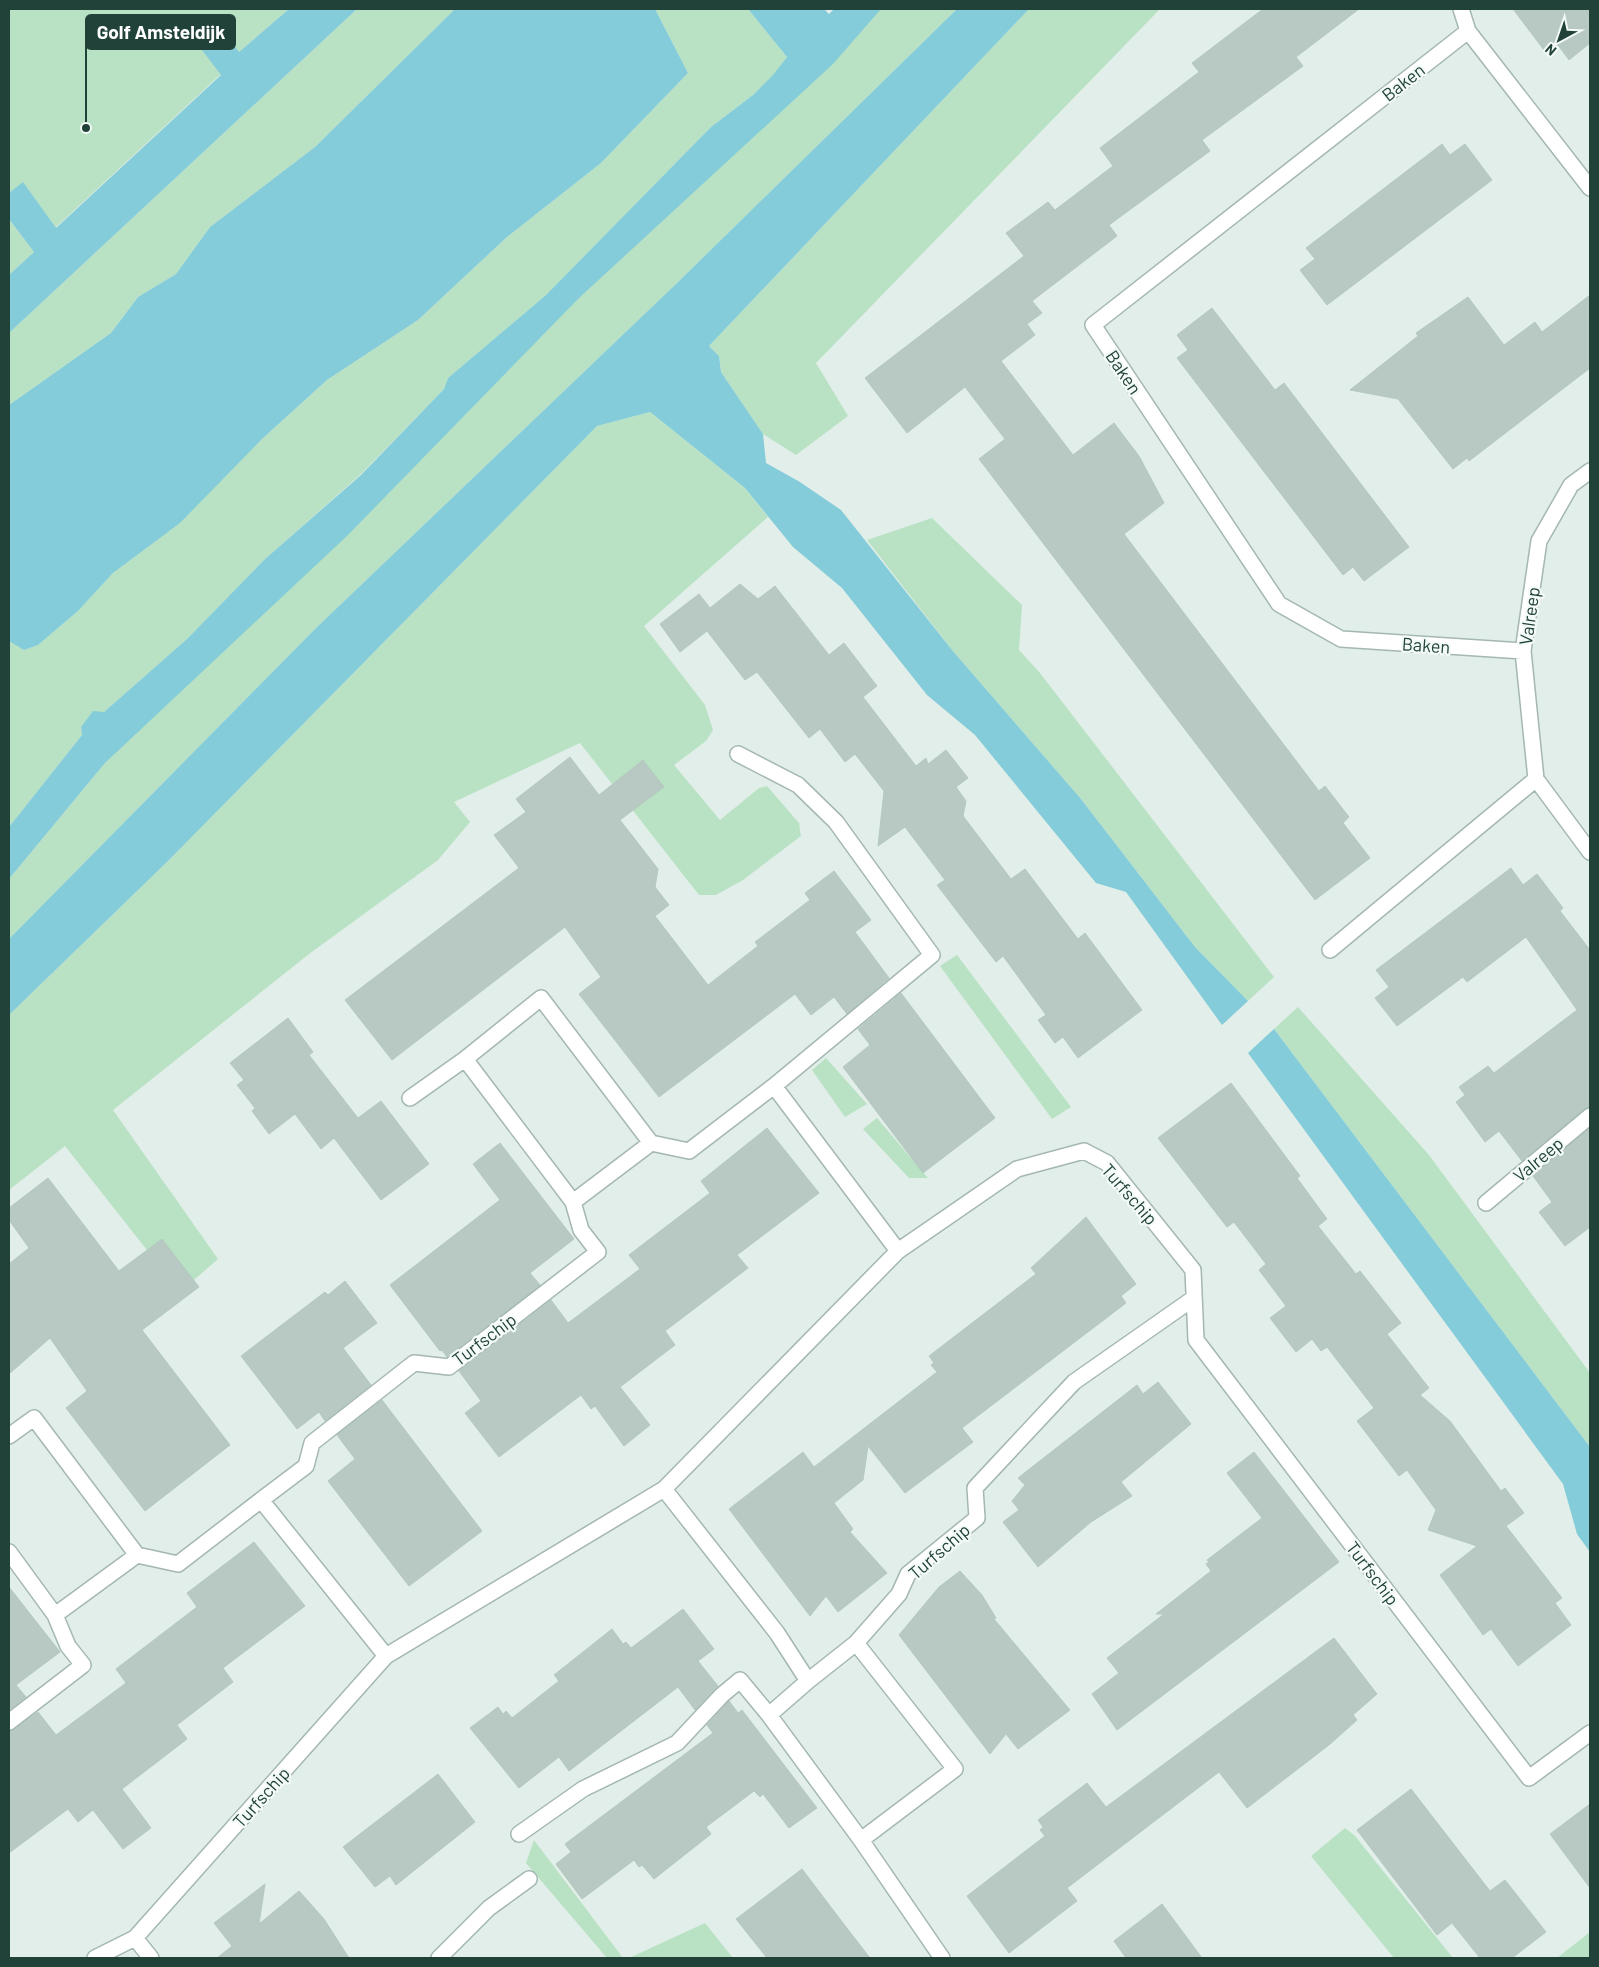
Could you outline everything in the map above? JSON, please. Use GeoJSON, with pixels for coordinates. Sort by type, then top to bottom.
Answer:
{"type":"FeatureCollection","features":[{"type":"Feature","properties":{"kind":"street"},"geometry":{"type":"LineString","coordinates":[[1461,9],[1468,31],[1590,188]]}},
{"type":"Feature","properties":{"kind":"street","name":"Baken"},"geometry":{"type":"LineString","coordinates":[[1468,31],[1093,325],[1279,604],[1341,639],[1523,652]]}},
{"type":"Feature","properties":{"kind":"street","name":"Valreep"},"geometry":{"type":"LineString","coordinates":[[1536,779],[1523,652],[1540,541],[1571,485],[1590,471]]}},
{"type":"Feature","properties":{"kind":"street"},"geometry":{"type":"LineString","coordinates":[[410,1098],[465,1058],[541,998],[651,1143],[690,1151],[774,1086],[932,955],[836,822],[798,784],[738,754]]}},
{"type":"Feature","properties":{"kind":"street"},"geometry":{"type":"LineString","coordinates":[[1330,950],[1536,779],[1590,852]]}},
{"type":"Feature","properties":{"kind":"street","name":"Turfschip"},"geometry":{"type":"LineString","coordinates":[[137,1555],[178,1564],[306,1466],[312,1443],[414,1363],[449,1366],[598,1252],[581,1230],[573,1202],[465,1058]]}},
{"type":"Feature","properties":{"kind":"street"},"geometry":{"type":"LineString","coordinates":[[774,1086],[898,1251]]}},
{"type":"Feature","properties":{"kind":"street","name":"Valreep"},"geometry":{"type":"LineString","coordinates":[[1486,1203],[1590,1116]]}},
{"type":"Feature","properties":{"kind":"street"},"geometry":{"type":"LineString","coordinates":[[573,1202],[651,1143]]}},
{"type":"Feature","properties":{"kind":"street","name":"Turfschip"},"geometry":{"type":"LineString","coordinates":[[95,1958],[134,1938],[386,1656],[664,1489],[898,1251],[1018,1170],[1084,1151],[1107,1163],[1193,1270],[1196,1340],[1528,1778],[1590,1733]]}},
{"type":"Feature","properties":{"kind":"street","name":"Turfschip"},"geometry":{"type":"LineString","coordinates":[[856,1643],[898,1594],[908,1574],[977,1518],[975,1488],[1074,1382],[1194,1298]]}},
{"type":"Feature","properties":{"kind":"street"},"geometry":{"type":"LineString","coordinates":[[9,1436],[34,1418],[137,1555],[55,1615]]}},
{"type":"Feature","properties":{"kind":"street"},"geometry":{"type":"LineString","coordinates":[[664,1489],[777,1632],[808,1681]]}},
{"type":"Feature","properties":{"kind":"street"},"geometry":{"type":"LineString","coordinates":[[261,1500],[386,1656]]}},
{"type":"Feature","properties":{"kind":"street"},"geometry":{"type":"LineString","coordinates":[[9,1552],[55,1615],[68,1646],[83,1665],[9,1722]]}},
{"type":"Feature","properties":{"kind":"street"},"geometry":{"type":"LineString","coordinates":[[770,1715],[808,1681],[856,1643],[954,1769],[861,1840]]}},
{"type":"Feature","properties":{"kind":"street"},"geometry":{"type":"LineString","coordinates":[[518,1834],[583,1788],[677,1742],[722,1695],[740,1680],[770,1715],[861,1840],[942,1958]]}},
{"type":"Feature","properties":{"kind":"street"},"geometry":{"type":"LineString","coordinates":[[440,1958],[489,1908],[530,1879]]}},
{"type":"Feature","properties":{"kind":"street"},"geometry":{"type":"LineString","coordinates":[[134,1938],[151,1958]]}},
{"type":"Feature","properties":{"kind":"green space"},"geometry":{"type":"Polygon","coordinates":[[[9,9],[289,9],[239,52],[189,33],[221,74],[55,228],[23,183],[9,193],[9,9]]]}},
{"type":"Feature","properties":{"kind":"green space"},"geometry":{"type":"Polygon","coordinates":[[[357,9],[455,9],[315,147],[210,227],[176,274],[138,297],[111,333],[9,405],[9,333],[357,9]]]}},
{"type":"Feature","properties":{"kind":"green space"},"geometry":{"type":"Polygon","coordinates":[[[655,9],[748,9],[787,57],[774,75],[753,95],[711,127],[546,295],[448,378],[444,389],[361,474],[265,559],[187,639],[104,712],[81,727],[82,735],[9,827],[9,640],[24,650],[38,645],[78,611],[113,573],[180,522],[262,439],[327,380],[418,320],[507,237],[601,163],[688,73],[655,9]]]}},
{"type":"Feature","properties":{"kind":"green space"},"geometry":{"type":"Polygon","coordinates":[[[871,9],[957,9],[677,283],[316,628],[9,939],[9,879],[105,763],[871,9]]]}},
{"type":"Feature","properties":{"kind":"green space"},"geometry":{"type":"Polygon","coordinates":[[[1029,9],[1160,9],[816,363],[848,416],[796,455],[763,434],[721,372],[719,356],[709,346],[1029,9]]]}},
{"type":"Feature","properties":{"kind":"green space"},"geometry":{"type":"Polygon","coordinates":[[[9,219],[34,252],[9,275],[9,219]]]}},
{"type":"Feature","properties":{"kind":"green space"},"geometry":{"type":"Polygon","coordinates":[[[650,412],[745,488],[768,517],[644,626],[705,705],[713,730],[706,741],[674,765],[720,820],[759,788],[767,786],[799,823],[801,836],[743,880],[716,895],[699,895],[580,743],[454,802],[470,822],[438,860],[309,954],[113,1110],[218,1259],[180,1292],[65,1146],[9,1190],[9,1015],[168,861],[597,426],[650,412]]]}},
{"type":"Feature","properties":{"kind":"green space"},"geometry":{"type":"Polygon","coordinates":[[[932,518],[1022,605],[1019,650],[1040,673],[1274,977],[1248,1001],[1195,947],[1081,799],[952,650],[867,540],[932,518]]]}},
{"type":"Feature","properties":{"kind":"green space"},"geometry":{"type":"Polygon","coordinates":[[[957,955],[1071,1107],[1052,1119],[940,966],[957,955]]]}},
{"type":"Feature","properties":{"kind":"green space"},"geometry":{"type":"Polygon","coordinates":[[[1298,1007],[1429,1155],[1590,1373],[1590,1447],[1274,1029],[1298,1007]]]}},
{"type":"Feature","properties":{"kind":"green space"},"geometry":{"type":"Polygon","coordinates":[[[826,1058],[867,1104],[845,1117],[812,1070],[826,1058]]]}},
{"type":"Feature","properties":{"kind":"green space"},"geometry":{"type":"Polygon","coordinates":[[[877,1118],[928,1178],[909,1178],[863,1129],[877,1118]]]}},
{"type":"Feature","properties":{"kind":"green space"},"geometry":{"type":"Polygon","coordinates":[[[1345,1828],[1355,1836],[1453,1958],[1394,1958],[1311,1856],[1345,1828]]]}},
{"type":"Feature","properties":{"kind":"green space"},"geometry":{"type":"Polygon","coordinates":[[[534,1840],[623,1958],[607,1958],[526,1863],[534,1840]]]}},
{"type":"Feature","properties":{"kind":"green space"},"geometry":{"type":"Polygon","coordinates":[[[705,1923],[733,1958],[629,1958],[705,1923]]]}},
{"type":"Feature","properties":{"kind":"green space"},"geometry":{"type":"Polygon","coordinates":[[[1590,1932],[1590,1958],[1557,1958],[1590,1932]]]}},
{"type":"Feature","properties":{"kind":"water"},"geometry":{"type":"Polygon","coordinates":[[[289,9],[357,9],[9,333],[9,275],[34,252],[9,219],[9,193],[23,182],[56,228],[221,75],[189,33],[211,14],[239,52],[289,9]]]}},
{"type":"Feature","properties":{"kind":"water"},"geometry":{"type":"Polygon","coordinates":[[[455,9],[655,9],[688,73],[601,163],[507,237],[418,320],[327,380],[262,439],[180,523],[113,573],[78,611],[38,645],[24,650],[9,641],[9,405],[111,333],[138,297],[176,274],[210,227],[315,147],[455,9]]]}},
{"type":"Feature","properties":{"kind":"water"},"geometry":{"type":"Polygon","coordinates":[[[748,9],[824,9],[829,14],[834,9],[881,9],[833,64],[579,298],[348,535],[105,763],[9,879],[9,827],[82,735],[81,727],[93,711],[104,712],[187,639],[265,559],[361,475],[444,389],[448,378],[546,295],[711,127],[753,95],[773,75],[787,57],[748,9]]]}},
{"type":"Feature","properties":{"kind":"water"},"geometry":{"type":"Polygon","coordinates":[[[957,9],[1029,9],[709,346],[719,356],[721,372],[763,434],[766,463],[800,482],[841,510],[952,650],[1081,799],[1195,947],[1248,1001],[1222,1025],[1126,892],[1096,883],[975,735],[927,695],[842,588],[793,547],[745,488],[650,412],[597,426],[168,861],[9,1015],[9,939],[316,628],[677,283],[957,9]]]}},
{"type":"Feature","properties":{"kind":"water"},"geometry":{"type":"Polygon","coordinates":[[[1274,1029],[1590,1447],[1590,1552],[1577,1534],[1563,1484],[1248,1053],[1274,1029]]]}},
{"type":"Feature","properties":{"kind":"building"},"geometry":{"type":"Polygon","coordinates":[[[1263,9],[1359,9],[1296,57],[1303,66],[1202,140],[1210,151],[1109,225],[1117,236],[1032,301],[1042,313],[1027,324],[1035,335],[1001,361],[1073,455],[1114,423],[1139,456],[1164,503],[1124,534],[1319,791],[1325,786],[1349,817],[1343,823],[1370,858],[1315,900],[979,459],[1005,439],[965,387],[907,433],[865,378],[1024,256],[1006,233],[1048,202],[1055,210],[1113,166],[1100,148],[1199,72],[1192,63],[1263,9]]]}},
{"type":"Feature","properties":{"kind":"building"},"geometry":{"type":"Polygon","coordinates":[[[1513,9],[1590,9],[1590,43],[1569,60],[1558,45],[1547,54],[1513,9]]]}},
{"type":"Feature","properties":{"kind":"building"},"geometry":{"type":"Polygon","coordinates":[[[1442,144],[1450,155],[1465,144],[1492,180],[1327,305],[1300,270],[1315,259],[1306,248],[1442,144]]]}},
{"type":"Feature","properties":{"kind":"building"},"geometry":{"type":"Polygon","coordinates":[[[1590,295],[1590,368],[1469,461],[1467,458],[1453,469],[1398,399],[1350,390],[1418,336],[1416,333],[1468,297],[1504,345],[1535,322],[1542,332],[1590,295]]]}},
{"type":"Feature","properties":{"kind":"building"},"geometry":{"type":"Polygon","coordinates":[[[1212,308],[1275,390],[1284,383],[1409,547],[1364,581],[1353,567],[1343,575],[1177,358],[1188,350],[1177,335],[1212,308]]]}},
{"type":"Feature","properties":{"kind":"building"},"geometry":{"type":"Polygon","coordinates":[[[740,584],[758,599],[775,586],[829,655],[844,643],[877,686],[863,697],[916,766],[926,758],[928,764],[946,750],[968,778],[956,787],[966,801],[963,816],[1011,879],[1025,869],[1078,939],[1085,933],[1142,1010],[1078,1058],[1063,1037],[1055,1043],[1038,1020],[1046,1015],[1003,956],[996,962],[937,885],[945,880],[905,827],[878,846],[884,791],[855,754],[845,762],[820,729],[809,738],[757,672],[745,680],[707,631],[680,652],[660,624],[699,594],[710,608],[740,584]]]}},
{"type":"Feature","properties":{"kind":"building"},"geometry":{"type":"Polygon","coordinates":[[[570,757],[599,795],[643,760],[664,787],[620,820],[658,869],[655,887],[669,905],[655,916],[708,985],[758,946],[755,942],[810,900],[805,893],[834,871],[871,920],[855,932],[889,978],[847,1014],[834,997],[811,1015],[795,994],[659,1097],[579,994],[601,977],[565,927],[392,1060],[345,1000],[519,868],[494,835],[526,812],[516,799],[570,757]]]}},
{"type":"Feature","properties":{"kind":"building"},"geometry":{"type":"Polygon","coordinates":[[[1511,868],[1523,885],[1537,874],[1563,908],[1560,911],[1590,950],[1590,1107],[1584,1109],[1522,1161],[1499,1131],[1485,1142],[1456,1102],[1465,1095],[1459,1087],[1488,1066],[1494,1073],[1577,1010],[1526,937],[1467,982],[1463,977],[1397,1026],[1375,998],[1389,987],[1376,970],[1511,868]]]}},
{"type":"Feature","properties":{"kind":"building"},"geometry":{"type":"Polygon","coordinates":[[[901,993],[995,1118],[923,1173],[843,1067],[870,1045],[858,1029],[901,993]]]}},
{"type":"Feature","properties":{"kind":"building"},"geometry":{"type":"Polygon","coordinates":[[[288,1018],[313,1052],[309,1055],[358,1118],[381,1101],[429,1164],[381,1200],[334,1138],[321,1149],[295,1114],[269,1134],[252,1111],[255,1108],[237,1085],[244,1080],[230,1063],[288,1018]]]}},
{"type":"Feature","properties":{"kind":"building"},"geometry":{"type":"Polygon","coordinates":[[[1231,1083],[1300,1176],[1297,1178],[1327,1219],[1318,1226],[1356,1274],[1360,1271],[1401,1323],[1387,1334],[1429,1388],[1420,1395],[1450,1421],[1501,1491],[1505,1488],[1524,1513],[1506,1526],[1562,1598],[1555,1603],[1571,1625],[1518,1666],[1491,1629],[1483,1635],[1440,1575],[1477,1546],[1428,1530],[1436,1510],[1407,1470],[1399,1476],[1357,1421],[1374,1408],[1327,1347],[1321,1351],[1312,1339],[1296,1352],[1270,1318],[1286,1306],[1259,1270],[1266,1264],[1234,1222],[1227,1227],[1158,1138],[1231,1083]]]}},
{"type":"Feature","properties":{"kind":"building"},"geometry":{"type":"Polygon","coordinates":[[[767,1128],[819,1193],[737,1255],[748,1268],[665,1331],[675,1345],[620,1387],[650,1425],[624,1446],[595,1406],[591,1409],[581,1395],[499,1457],[465,1413],[481,1401],[459,1371],[551,1300],[568,1323],[640,1269],[629,1255],[710,1193],[701,1181],[767,1128]]]}},
{"type":"Feature","properties":{"kind":"building"},"geometry":{"type":"Polygon","coordinates":[[[1590,1128],[1590,1227],[1565,1246],[1539,1212],[1552,1202],[1533,1176],[1590,1128]]]}},
{"type":"Feature","properties":{"kind":"building"},"geometry":{"type":"Polygon","coordinates":[[[500,1143],[574,1239],[530,1273],[540,1285],[447,1357],[442,1350],[440,1351],[390,1285],[500,1200],[473,1164],[500,1143]]]}},
{"type":"Feature","properties":{"kind":"building"},"geometry":{"type":"Polygon","coordinates":[[[48,1178],[119,1271],[162,1239],[199,1287],[142,1330],[230,1445],[145,1511],[66,1408],[87,1391],[50,1338],[9,1374],[9,1264],[29,1248],[9,1220],[9,1208],[48,1178]]]}},
{"type":"Feature","properties":{"kind":"building"},"geometry":{"type":"Polygon","coordinates":[[[1086,1217],[1136,1284],[1121,1296],[1126,1303],[962,1428],[973,1442],[905,1493],[868,1446],[863,1480],[834,1503],[853,1529],[850,1532],[887,1573],[838,1612],[826,1596],[810,1616],[729,1509],[803,1452],[814,1467],[937,1372],[931,1365],[934,1363],[929,1356],[1036,1274],[1031,1268],[1086,1217]]]}},
{"type":"Feature","properties":{"kind":"building"},"geometry":{"type":"Polygon","coordinates":[[[345,1281],[377,1323],[343,1348],[371,1385],[325,1421],[319,1412],[297,1429],[241,1356],[325,1292],[328,1295],[345,1281]]]}},
{"type":"Feature","properties":{"kind":"building"},"geometry":{"type":"Polygon","coordinates":[[[1158,1382],[1191,1424],[1121,1482],[1132,1496],[1091,1522],[1038,1567],[1003,1522],[1019,1510],[1012,1501],[1025,1485],[1018,1478],[1137,1385],[1143,1394],[1158,1382]]]}},
{"type":"Feature","properties":{"kind":"building"},"geometry":{"type":"Polygon","coordinates":[[[382,1400],[482,1531],[409,1586],[328,1481],[355,1459],[337,1435],[382,1400]]]}},
{"type":"Feature","properties":{"kind":"building"},"geometry":{"type":"Polygon","coordinates":[[[1254,1452],[1339,1562],[1117,1730],[1092,1694],[1119,1673],[1107,1658],[1164,1614],[1156,1614],[1211,1571],[1206,1564],[1209,1562],[1207,1560],[1262,1518],[1227,1473],[1254,1452]]]}},
{"type":"Feature","properties":{"kind":"building"},"geometry":{"type":"Polygon","coordinates":[[[254,1542],[305,1606],[223,1668],[233,1682],[177,1725],[187,1739],[122,1789],[151,1828],[123,1849],[93,1810],[78,1822],[68,1809],[9,1853],[9,1731],[15,1729],[38,1712],[56,1735],[126,1683],[116,1669],[197,1607],[187,1593],[254,1542]]]}},
{"type":"Feature","properties":{"kind":"building"},"geometry":{"type":"Polygon","coordinates":[[[960,1571],[982,1595],[996,1618],[994,1619],[1070,1710],[1018,1749],[1006,1734],[990,1754],[899,1635],[939,1587],[960,1571]]]}},
{"type":"Feature","properties":{"kind":"building"},"geometry":{"type":"Polygon","coordinates":[[[9,1587],[60,1652],[16,1685],[26,1697],[9,1710],[9,1587]]]}},
{"type":"Feature","properties":{"kind":"building"},"geometry":{"type":"Polygon","coordinates":[[[683,1609],[714,1649],[698,1661],[718,1686],[695,1710],[678,1687],[569,1771],[559,1757],[519,1788],[470,1728],[498,1707],[503,1714],[506,1711],[512,1718],[559,1681],[554,1675],[612,1629],[623,1644],[626,1642],[631,1648],[683,1609]]]}},
{"type":"Feature","properties":{"kind":"building"},"geometry":{"type":"Polygon","coordinates":[[[1334,1638],[1377,1694],[1353,1715],[1357,1720],[1329,1745],[1247,1808],[1219,1772],[1067,1888],[1077,1901],[1009,1953],[967,1896],[1045,1836],[1040,1830],[1043,1827],[1038,1820],[1087,1783],[1106,1807],[1334,1638]]]}},
{"type":"Feature","properties":{"kind":"building"},"geometry":{"type":"Polygon","coordinates":[[[729,1701],[738,1713],[742,1710],[817,1808],[789,1828],[763,1794],[760,1797],[754,1791],[706,1827],[711,1834],[654,1879],[642,1865],[639,1867],[634,1860],[582,1899],[556,1864],[571,1852],[565,1844],[713,1733],[707,1725],[729,1701]]]}},
{"type":"Feature","properties":{"kind":"building"},"geometry":{"type":"Polygon","coordinates":[[[438,1774],[475,1822],[396,1885],[390,1876],[375,1887],[343,1847],[438,1774]]]}},
{"type":"Feature","properties":{"kind":"building"},"geometry":{"type":"Polygon","coordinates":[[[1411,1789],[1490,1891],[1505,1880],[1546,1932],[1512,1958],[1480,1958],[1452,1923],[1437,1935],[1357,1830],[1411,1789]]]}},
{"type":"Feature","properties":{"kind":"building"},"geometry":{"type":"Polygon","coordinates":[[[1590,1804],[1590,1888],[1550,1834],[1590,1804]]]}},
{"type":"Feature","properties":{"kind":"building"},"geometry":{"type":"Polygon","coordinates":[[[802,1869],[870,1958],[767,1958],[736,1919],[802,1869]]]}},
{"type":"Feature","properties":{"kind":"building"},"geometry":{"type":"Polygon","coordinates":[[[265,1884],[259,1924],[299,1891],[324,1919],[349,1958],[217,1958],[232,1946],[214,1923],[265,1884]]]}},
{"type":"Feature","properties":{"kind":"building"},"geometry":{"type":"Polygon","coordinates":[[[1162,1904],[1202,1958],[1126,1958],[1114,1941],[1162,1904]]]}},
{"type":"Feature","properties":{"kind":"place","name":"Golf Amsteldijk"},"geometry":{"type":"Point","coordinates":[86,128]}}]}
